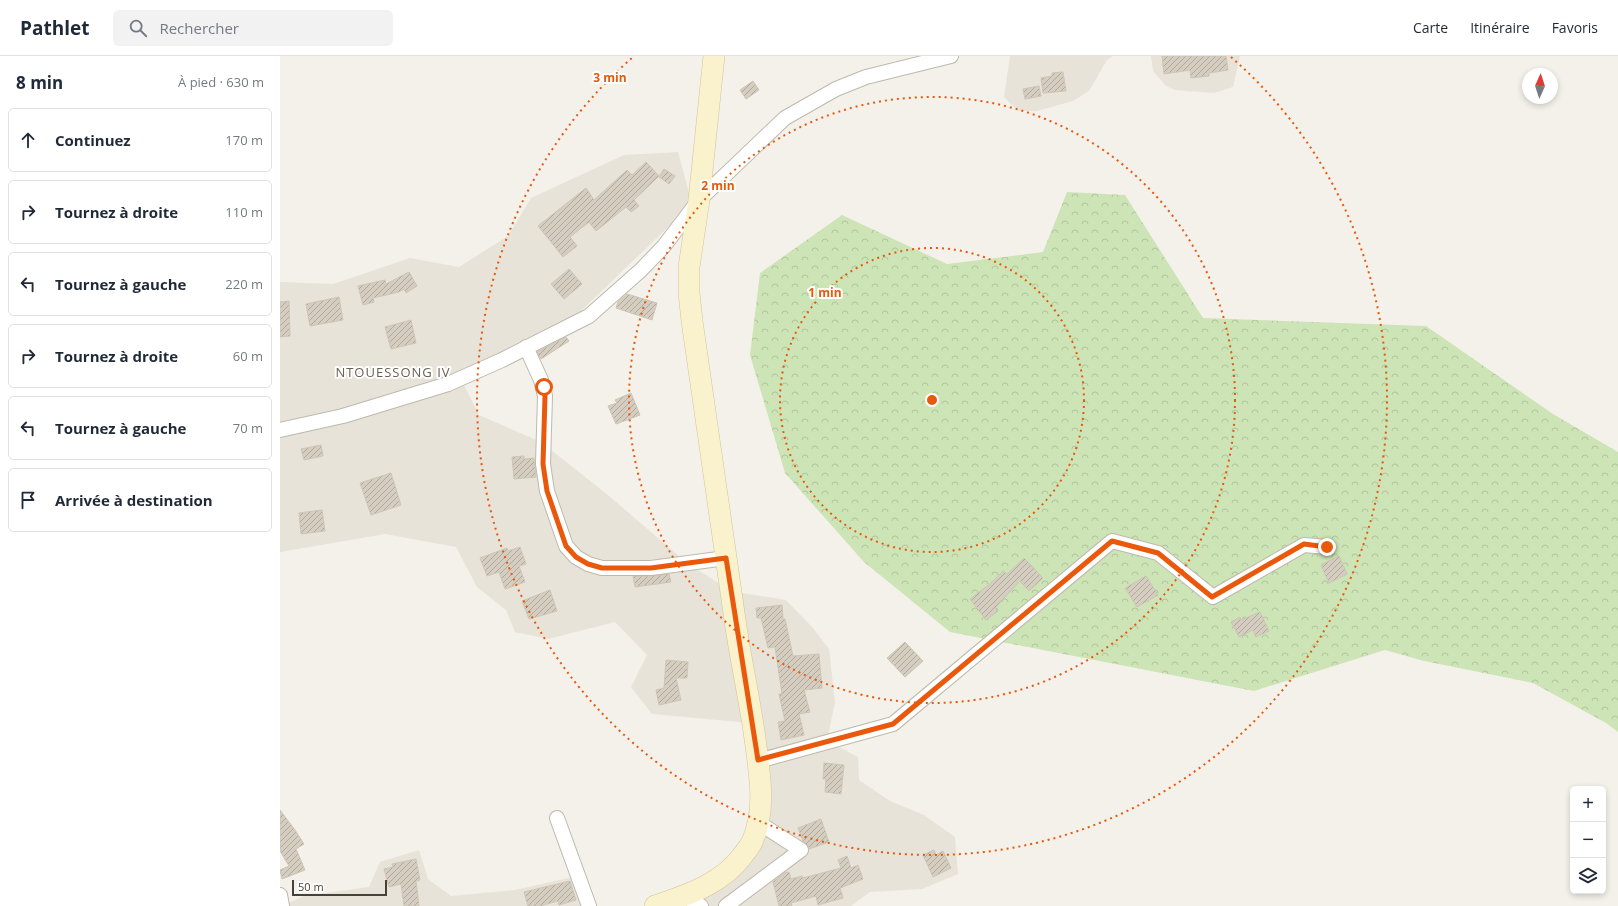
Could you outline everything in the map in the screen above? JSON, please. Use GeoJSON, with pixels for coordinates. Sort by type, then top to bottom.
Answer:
{"type":"FeatureCollection","features":[{"type":"Feature","properties":{"kind":"street"},"geometry":{"type":"LineString","coordinates":[[654,906],[710,884],[723,875],[740,859],[752,843],[760,810],[761,781],[726,558],[689,293],[689,267],[699,200],[714,56]]}},
{"type":"Feature","properties":{"kind":"street"},"geometry":{"type":"LineString","coordinates":[[280,430],[343,416],[448,384],[589,316],[664,246],[699,200],[785,118],[836,90],[866,77],[950,56]]}},
{"type":"Feature","properties":{"kind":"street"},"geometry":{"type":"LineString","coordinates":[[526,347],[544,387],[543,464],[547,491],[566,546],[576,557],[588,564],[602,568],[651,568],[726,558]]}},
{"type":"Feature","properties":{"kind":"street"},"geometry":{"type":"LineString","coordinates":[[758,760],[893,724],[1112,541],[1158,553],[1212,597],[1304,544],[1327,547]]}},
{"type":"Feature","properties":{"kind":"street"},"geometry":{"type":"LineString","coordinates":[[557,818],[573,857],[590,906]]}},
{"type":"Feature","properties":{"kind":"street"},"geometry":{"type":"LineString","coordinates":[[726,906],[801,850],[758,823]]}},
{"type":"Feature","properties":{"kind":"street"},"geometry":{"type":"LineString","coordinates":[[280,895],[282,906]]}},
{"type":"Feature","properties":{"kind":"street"},"geometry":{"type":"LineString","coordinates":[[683,895],[701,906]]}},
{"type":"Feature","properties":{"kind":"shaded area"},"geometry":{"type":"Polygon","coordinates":[[[1010,56],[1113,56],[1107,60],[1089,91],[1073,101],[1037,111],[1018,111],[1004,97],[1010,56]]]}},
{"type":"Feature","properties":{"kind":"shaded area"},"geometry":{"type":"Polygon","coordinates":[[[1151,56],[1240,56],[1233,87],[1214,93],[1175,90],[1166,86],[1153,71],[1151,56]]]}},
{"type":"Feature","properties":{"kind":"shaded area"},"geometry":{"type":"Polygon","coordinates":[[[678,152],[692,204],[580,312],[461,379],[479,415],[541,442],[608,495],[687,563],[731,591],[786,600],[812,627],[829,649],[835,702],[827,741],[858,757],[859,780],[890,801],[924,815],[955,837],[958,874],[922,889],[870,892],[851,906],[661,906],[755,841],[750,723],[652,714],[631,687],[647,655],[615,622],[548,639],[515,632],[506,610],[477,587],[456,547],[385,534],[280,552],[280,282],[333,284],[410,258],[459,267],[508,236],[531,198],[624,155],[678,152]]]}},
{"type":"Feature","properties":{"kind":"shaded area"},"geometry":{"type":"Polygon","coordinates":[[[419,850],[428,879],[451,896],[515,890],[577,876],[592,906],[282,906],[304,896],[369,887],[380,862],[419,850]]]}},
{"type":"Feature","properties":{"kind":"green space"},"geometry":{"type":"Polygon","coordinates":[[[1067,192],[1125,195],[1203,318],[1426,326],[1553,414],[1618,452],[1618,732],[1606,723],[1533,683],[1424,661],[1385,650],[1254,691],[950,632],[864,562],[785,473],[750,355],[760,273],[842,215],[947,264],[1043,252],[1067,192]]]}},
{"type":"Feature","properties":{"kind":"building"},"geometry":{"type":"Polygon","coordinates":[[[1162,56],[1226,56],[1228,70],[1209,73],[1209,76],[1191,78],[1190,70],[1164,74],[1162,56]]]}},
{"type":"Feature","properties":{"kind":"building"},"geometry":{"type":"Polygon","coordinates":[[[1063,72],[1066,91],[1043,93],[1041,78],[1052,76],[1052,73],[1063,72]]]}},
{"type":"Feature","properties":{"kind":"building"},"geometry":{"type":"Polygon","coordinates":[[[753,81],[759,90],[746,99],[740,90],[753,81]]]}},
{"type":"Feature","properties":{"kind":"building"},"geometry":{"type":"Polygon","coordinates":[[[1039,86],[1041,96],[1025,99],[1023,89],[1039,86]]]}},
{"type":"Feature","properties":{"kind":"building"},"geometry":{"type":"Polygon","coordinates":[[[646,162],[659,176],[634,200],[639,206],[631,212],[626,207],[596,231],[589,222],[570,237],[577,246],[563,257],[538,226],[586,188],[594,200],[627,170],[632,175],[646,162]]]}},
{"type":"Feature","properties":{"kind":"building"},"geometry":{"type":"Polygon","coordinates":[[[664,169],[675,176],[669,184],[659,177],[664,169]]]}},
{"type":"Feature","properties":{"kind":"building"},"geometry":{"type":"Polygon","coordinates":[[[569,269],[582,284],[564,299],[551,284],[569,269]]]}},
{"type":"Feature","properties":{"kind":"building"},"geometry":{"type":"Polygon","coordinates":[[[409,272],[417,286],[406,293],[404,289],[399,292],[373,298],[374,302],[363,305],[358,286],[385,280],[386,284],[409,272]]]}},
{"type":"Feature","properties":{"kind":"building"},"geometry":{"type":"Polygon","coordinates":[[[627,294],[657,303],[652,320],[616,308],[618,302],[627,294]]]}},
{"type":"Feature","properties":{"kind":"building"},"geometry":{"type":"Polygon","coordinates":[[[339,297],[343,320],[310,326],[306,304],[339,297]]]}},
{"type":"Feature","properties":{"kind":"building"},"geometry":{"type":"Polygon","coordinates":[[[289,301],[290,336],[280,337],[280,302],[289,301]]]}},
{"type":"Feature","properties":{"kind":"building"},"geometry":{"type":"Polygon","coordinates":[[[411,320],[416,343],[391,349],[385,327],[411,320]]]}},
{"type":"Feature","properties":{"kind":"building"},"geometry":{"type":"Polygon","coordinates":[[[566,337],[569,341],[541,359],[537,352],[566,337]]]}},
{"type":"Feature","properties":{"kind":"building"},"geometry":{"type":"Polygon","coordinates":[[[631,393],[640,415],[616,424],[608,406],[617,403],[615,400],[631,393]]]}},
{"type":"Feature","properties":{"kind":"building"},"geometry":{"type":"Polygon","coordinates":[[[321,445],[323,456],[304,460],[301,449],[321,445]]]}},
{"type":"Feature","properties":{"kind":"building"},"geometry":{"type":"Polygon","coordinates":[[[524,456],[524,459],[534,458],[536,477],[514,479],[512,457],[524,456]]]}},
{"type":"Feature","properties":{"kind":"building"},"geometry":{"type":"Polygon","coordinates":[[[391,473],[401,505],[371,515],[360,483],[391,473]]]}},
{"type":"Feature","properties":{"kind":"building"},"geometry":{"type":"Polygon","coordinates":[[[322,510],[325,531],[301,534],[299,513],[322,510]]]}},
{"type":"Feature","properties":{"kind":"building"},"geometry":{"type":"Polygon","coordinates":[[[520,547],[526,564],[519,566],[525,582],[505,589],[499,572],[487,576],[480,558],[507,548],[508,551],[520,547]]]}},
{"type":"Feature","properties":{"kind":"building"},"geometry":{"type":"Polygon","coordinates":[[[1339,556],[1347,574],[1329,583],[1321,565],[1339,556]]]}},
{"type":"Feature","properties":{"kind":"building"},"geometry":{"type":"Polygon","coordinates":[[[1024,558],[1043,578],[1029,591],[1020,581],[995,608],[998,611],[986,620],[970,599],[990,584],[1003,571],[1007,574],[1024,558]]]}},
{"type":"Feature","properties":{"kind":"building"},"geometry":{"type":"Polygon","coordinates":[[[669,574],[671,582],[635,587],[633,576],[669,574]]]}},
{"type":"Feature","properties":{"kind":"building"},"geometry":{"type":"Polygon","coordinates":[[[1146,576],[1158,595],[1137,607],[1125,588],[1146,576]]]}},
{"type":"Feature","properties":{"kind":"building"},"geometry":{"type":"Polygon","coordinates":[[[550,590],[557,611],[529,619],[522,601],[550,590]]]}},
{"type":"Feature","properties":{"kind":"building"},"geometry":{"type":"Polygon","coordinates":[[[782,605],[783,619],[785,619],[793,656],[819,654],[822,688],[804,690],[810,712],[799,714],[804,735],[781,740],[778,722],[785,721],[779,694],[782,694],[775,647],[768,648],[761,618],[757,618],[756,608],[782,605]]]}},
{"type":"Feature","properties":{"kind":"building"},"geometry":{"type":"Polygon","coordinates":[[[1260,612],[1269,631],[1256,637],[1253,630],[1239,637],[1231,622],[1240,617],[1241,620],[1260,612]]]}},
{"type":"Feature","properties":{"kind":"building"},"geometry":{"type":"Polygon","coordinates":[[[905,642],[923,661],[905,677],[887,658],[905,642]]]}},
{"type":"Feature","properties":{"kind":"building"},"geometry":{"type":"Polygon","coordinates":[[[666,660],[688,662],[687,678],[676,678],[681,700],[659,705],[656,690],[664,688],[666,660]]]}},
{"type":"Feature","properties":{"kind":"building"},"geometry":{"type":"Polygon","coordinates":[[[824,763],[844,765],[841,794],[825,792],[826,779],[823,779],[824,763]]]}},
{"type":"Feature","properties":{"kind":"building"},"geometry":{"type":"Polygon","coordinates":[[[280,810],[304,844],[296,849],[305,870],[282,879],[280,870],[289,866],[280,851],[280,810]]]}},
{"type":"Feature","properties":{"kind":"building"},"geometry":{"type":"Polygon","coordinates":[[[821,819],[829,842],[809,849],[803,841],[798,828],[821,819]]]}},
{"type":"Feature","properties":{"kind":"building"},"geometry":{"type":"Polygon","coordinates":[[[934,850],[936,855],[943,851],[951,868],[933,877],[923,855],[934,850]]]}},
{"type":"Feature","properties":{"kind":"building"},"geometry":{"type":"Polygon","coordinates":[[[847,856],[851,868],[858,865],[863,879],[840,888],[843,898],[818,905],[816,896],[791,903],[792,906],[779,906],[773,882],[784,873],[789,872],[791,879],[802,876],[803,878],[841,868],[838,860],[847,856]]]}},
{"type":"Feature","properties":{"kind":"building"},"geometry":{"type":"Polygon","coordinates":[[[416,859],[420,880],[416,881],[419,906],[404,906],[401,884],[389,887],[384,869],[393,867],[392,864],[416,859]]]}},
{"type":"Feature","properties":{"kind":"building"},"geometry":{"type":"Polygon","coordinates":[[[570,881],[576,900],[559,905],[558,901],[540,906],[528,906],[524,892],[570,881]]]}},
{"type":"Feature","properties":{"kind":"district","name":"NTOUESSONG IV"},"geometry":{"type":"Point","coordinates":[393,372]}},
{"type":"Feature","properties":{"kind":"route"},"geometry":{"type":"LineString","coordinates":[[544,387],[543,464],[547,491],[566,546],[576,557],[588,564],[602,568],[651,568],[726,558],[736,629],[753,720],[758,760],[893,724],[1112,541],[1158,553],[1212,597],[1304,544],[1327,547]]}}]}
